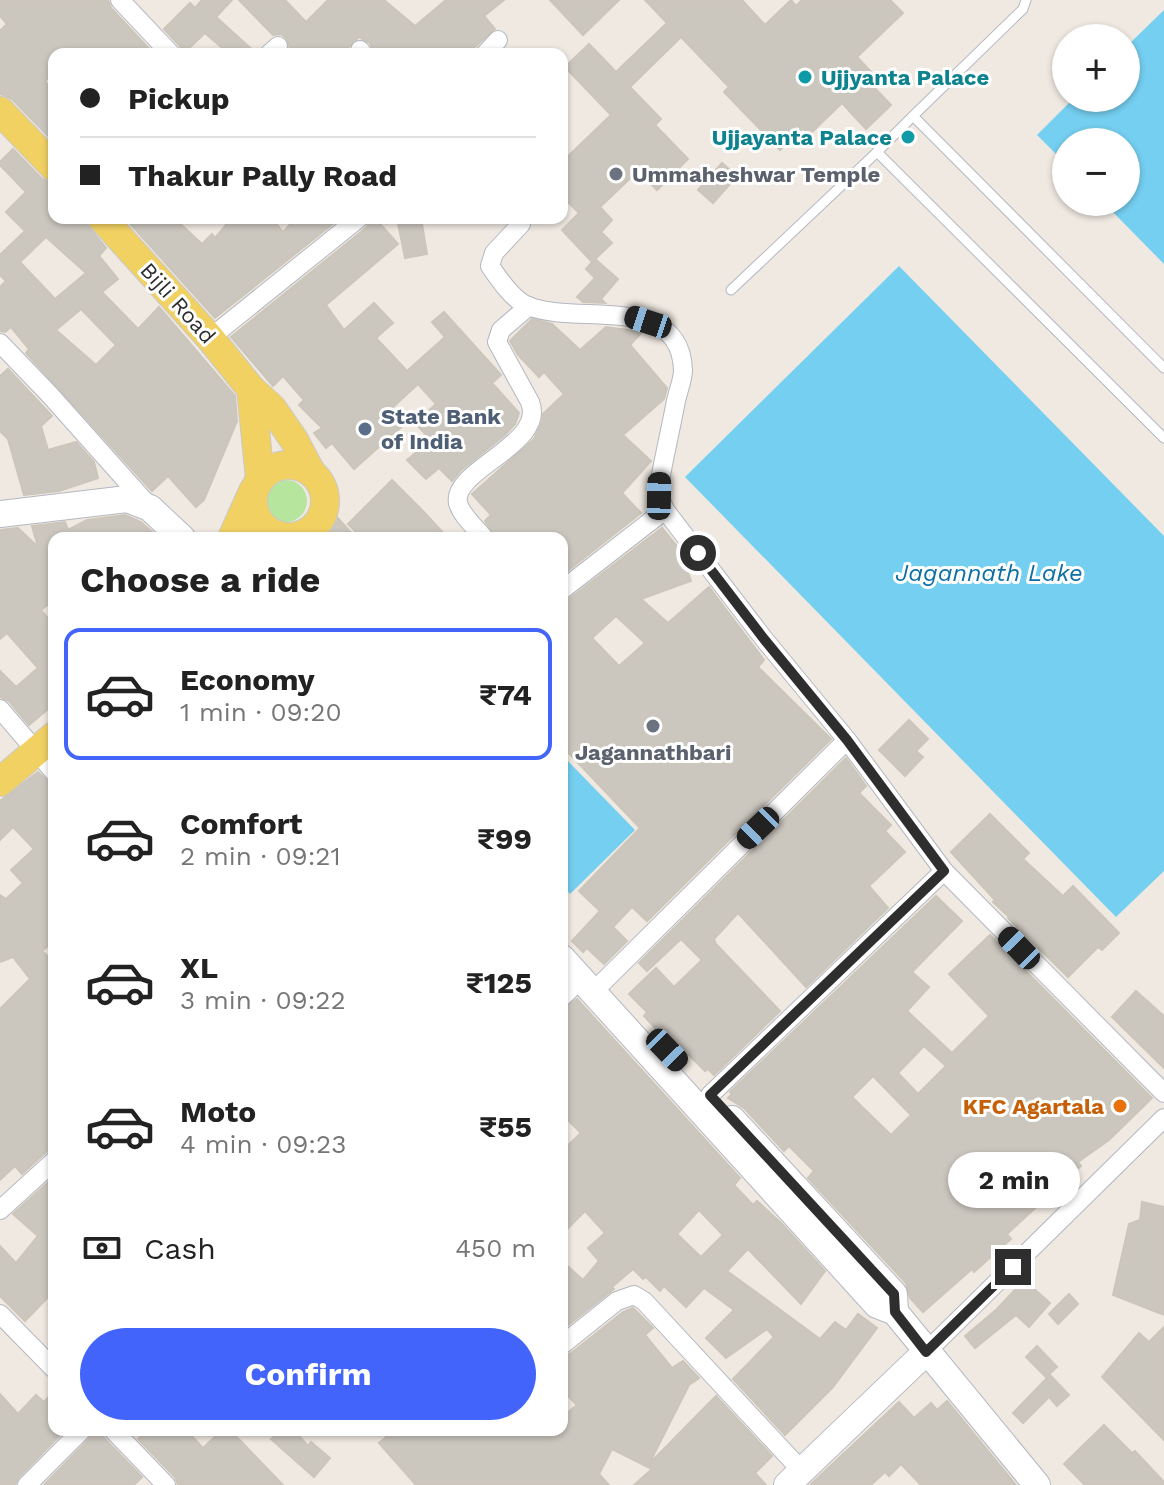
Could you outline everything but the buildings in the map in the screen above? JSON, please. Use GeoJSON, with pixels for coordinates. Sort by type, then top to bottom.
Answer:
{"type":"FeatureCollection","features":[{"type":"Feature","properties":{"kind":"main road"},"geometry":{"type":"LineString","coordinates":[[0,111],[48,161]]}},
{"type":"Feature","properties":{"kind":"main road","name":"Bijli Road"},"geometry":{"type":"LineString","coordinates":[[107,224],[210,338],[251,389],[282,420],[311,472]]}},
{"type":"Feature","properties":{"kind":"main road"},"geometry":{"type":"LineString","coordinates":[[251,389],[257,484],[252,501],[255,515],[262,526],[272,532]]}},
{"type":"Feature","properties":{"kind":"main road"},"geometry":{"type":"LineString","coordinates":[[235,532],[257,484],[273,469],[286,465],[299,466],[311,472],[320,482],[325,495],[325,508],[320,521],[309,532]]}},
{"type":"Feature","properties":{"kind":"main road"},"geometry":{"type":"LineString","coordinates":[[0,782],[48,754]]}},
{"type":"Feature","properties":{"kind":"street"},"geometry":{"type":"LineString","coordinates":[[120,0],[165,48]]}},
{"type":"Feature","properties":{"kind":"street"},"geometry":{"type":"LineString","coordinates":[[210,338],[352,224]]}},
{"type":"Feature","properties":{"kind":"street"},"geometry":{"type":"LineString","coordinates":[[521,224],[494,253],[490,266],[519,300],[529,306],[574,315],[626,315],[663,326],[671,335],[683,371],[660,480],[659,496],[665,510],[764,639],[847,740],[944,871],[1164,1093]]}},
{"type":"Feature","properties":{"kind":"street"},"geometry":{"type":"LineString","coordinates":[[479,532],[460,508],[458,496],[464,484],[521,436],[532,419],[530,402],[497,342],[501,330],[529,306]]}},
{"type":"Feature","properties":{"kind":"street"},"geometry":{"type":"LineString","coordinates":[[0,343],[150,508],[176,532]]}},
{"type":"Feature","properties":{"kind":"street"},"geometry":{"type":"LineString","coordinates":[[0,514],[127,499],[150,508]]}},
{"type":"Feature","properties":{"kind":"street"},"geometry":{"type":"LineString","coordinates":[[568,585],[665,510]]}},
{"type":"Feature","properties":{"kind":"street"},"geometry":{"type":"LineString","coordinates":[[0,709],[48,752]]}},
{"type":"Feature","properties":{"kind":"street"},"geometry":{"type":"LineString","coordinates":[[582,986],[847,740]]}},
{"type":"Feature","properties":{"kind":"street"},"geometry":{"type":"LineString","coordinates":[[710,1095],[944,871]]}},
{"type":"Feature","properties":{"kind":"street"},"geometry":{"type":"LineString","coordinates":[[568,953],[582,986],[710,1095],[894,1294],[895,1312]]}},
{"type":"Feature","properties":{"kind":"street"},"geometry":{"type":"LineString","coordinates":[[568,966],[582,986],[877,1305],[895,1312],[1037,1485]]}},
{"type":"Feature","properties":{"kind":"street"},"geometry":{"type":"LineString","coordinates":[[568,1340],[617,1301],[634,1295],[644,1301],[794,1477],[1164,1118]]}},
{"type":"Feature","properties":{"kind":"street"},"geometry":{"type":"LineString","coordinates":[[0,1210],[48,1166]]}},
{"type":"Feature","properties":{"kind":"street"},"geometry":{"type":"LineString","coordinates":[[0,1314],[48,1363]]}},
{"type":"Feature","properties":{"kind":"street"},"geometry":{"type":"LineString","coordinates":[[27,1485],[76,1436]]}},
{"type":"Feature","properties":{"kind":"street"},"geometry":{"type":"LineString","coordinates":[[119,1436],[166,1485]]}},
{"type":"Feature","properties":{"kind":"lane"},"geometry":{"type":"LineString","coordinates":[[731,290],[1023,9],[1026,0]]}},
{"type":"Feature","properties":{"kind":"lane"},"geometry":{"type":"LineString","coordinates":[[913,116],[1164,368]]}},
{"type":"Feature","properties":{"kind":"lane"},"geometry":{"type":"LineString","coordinates":[[877,152],[1164,438]]}},
{"type":"Feature","properties":{"kind":"green space"},"geometry":{"type":"Polygon","coordinates":[[[286,480],[301,486],[307,501],[301,516],[286,522],[271,516],[265,501],[271,486],[286,480]]]}},
{"type":"Feature","properties":{"kind":"water"},"geometry":{"type":"Polygon","coordinates":[[[1164,10],[1164,264],[1117,216],[1140,216],[1140,128],[1052,128],[1052,150],[1037,135],[1060,112],[1140,112],[1140,33],[1164,10]]]}},
{"type":"Feature","properties":{"kind":"water","name":"Jagannath Lake"},"geometry":{"type":"Polygon","coordinates":[[[899,266],[1164,536],[1164,871],[1116,917],[685,477],[899,266]]]}},
{"type":"Feature","properties":{"kind":"water"},"geometry":{"type":"Polygon","coordinates":[[[568,761],[635,830],[570,894],[568,892],[568,761]]]}},
{"type":"Feature","properties":{"kind":"place","name":"Ujjyanta Palace"},"geometry":{"type":"Point","coordinates":[805,77]}},
{"type":"Feature","properties":{"kind":"place","name":"Ujjayanta Palace"},"geometry":{"type":"Point","coordinates":[908,137]}},
{"type":"Feature","properties":{"kind":"place","name":"Ummaheshwar Temple"},"geometry":{"type":"Point","coordinates":[616,174]}},
{"type":"Feature","properties":{"kind":"place","name":"State Bank of India"},"geometry":{"type":"Point","coordinates":[365,429]}},
{"type":"Feature","properties":{"kind":"place","name":"Jagannathbari"},"geometry":{"type":"Point","coordinates":[653,726]}},
{"type":"Feature","properties":{"kind":"place","name":"KFC Agartala"},"geometry":{"type":"Point","coordinates":[1120,1106]}},
{"type":"Feature","properties":{"kind":"route"},"geometry":{"type":"LineString","coordinates":[[698,553],[871,770],[944,871],[710,1095],[894,1294],[895,1312],[926,1352],[1013,1267]]}}]}
